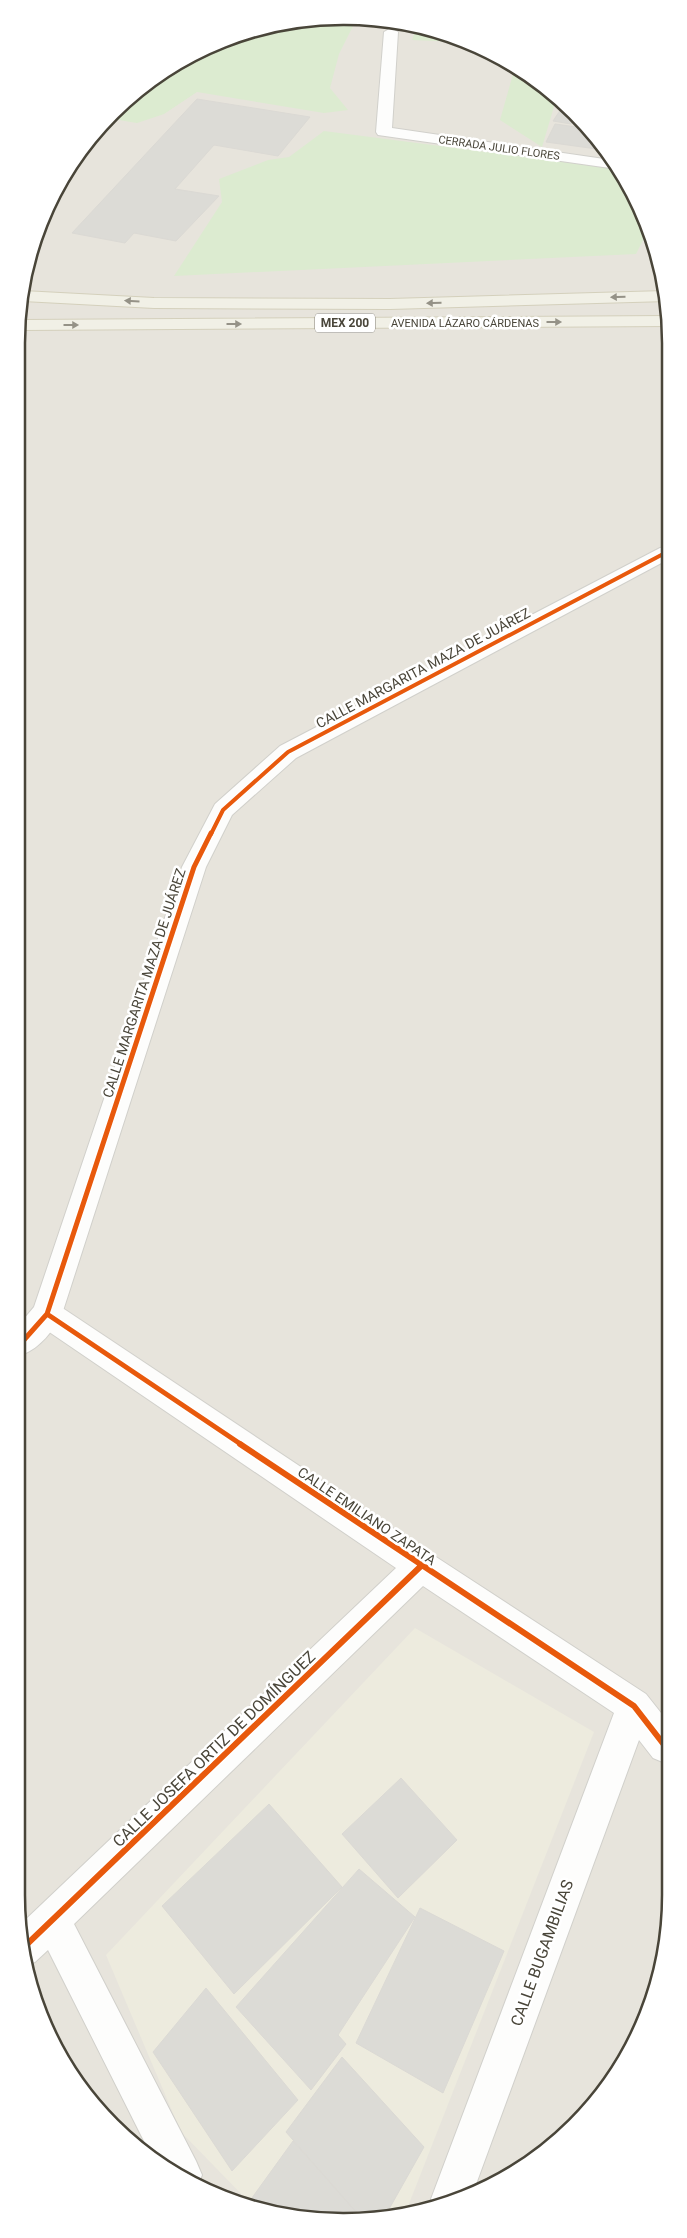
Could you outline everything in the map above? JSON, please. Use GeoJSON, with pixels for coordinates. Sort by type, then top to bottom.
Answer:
{"type":"FeatureCollection","features":[{"type":"Feature","properties":{"kind":"main road","name":"AVENIDA LÁZARO CÁRDENAS"},"geometry":{"type":"LineString","coordinates":[[154,302],[271,291],[656,280]]}},
{"type":"Feature","properties":{"kind":"main road","name":"AVENIDA LÁZARO CÁRDENAS"},"geometry":{"type":"LineString","coordinates":[[29,296],[154,302],[390,304],[658,296]]}},
{"type":"Feature","properties":{"kind":"main road","name":"AVENIDA LÁZARO CÁRDENAS"},"geometry":{"type":"LineString","coordinates":[[26,325],[661,321]]}},
{"type":"Feature","properties":{"kind":"street","name":"CERRADA JULIO FLORES"},"geometry":{"type":"LineString","coordinates":[[392,32],[384,132],[606,164]]}},
{"type":"Feature","properties":{"kind":"street","name":"CALLE MARGARITA MAZA DE JUÁREZ"},"geometry":{"type":"LineString","coordinates":[[47,1314],[194,867],[223,810],[288,752],[662,555]]}},
{"type":"Feature","properties":{"kind":"street"},"geometry":{"type":"LineString","coordinates":[[25,1338],[47,1314]]}},
{"type":"Feature","properties":{"kind":"street","name":"CALLE EMILIANO ZAPATA"},"geometry":{"type":"LineString","coordinates":[[47,1314],[421,1566],[634,1706],[662,1742]]}},
{"type":"Feature","properties":{"kind":"street","name":"CALLE JOSEFA ORTIZ DE DOMÍNGUEZ"},"geometry":{"type":"LineString","coordinates":[[29,1943],[421,1566]]}},
{"type":"Feature","properties":{"kind":"street","name":"CALLE BUGAMBILIAS"},"geometry":{"type":"LineString","coordinates":[[454,2193],[634,1706]]}},
{"type":"Feature","properties":{"kind":"street"},"geometry":{"type":"LineString","coordinates":[[53,1921],[177,2166]]}},
{"type":"Feature","properties":{"kind":"shaded area"},"geometry":{"type":"Polygon","coordinates":[[[344,25],[406,31],[465,49],[503,68],[537,91],[569,118],[583,133],[608,167],[629,203],[645,241],[656,281],[659,302],[662,344],[662,1895],[656,1957],[638,2016],[619,2054],[583,2105],[554,2134],[503,2170],[465,2189],[446,2196],[406,2207],[385,2210],[344,2213],[323,2212],[281,2207],[222,2189],[184,2170],[167,2159],[133,2134],[118,2120],[104,2105],[79,2071],[68,2054],[49,2016],[31,1957],[26,1915],[25,344],[31,281],[49,222],[68,184],[79,167],[104,133],[118,118],[133,104],[167,79],[184,68],[222,49],[281,31],[344,25]]]}},
{"type":"Feature","properties":{"kind":"shaded area"},"geometry":{"type":"Polygon","coordinates":[[[415,1628],[594,1732],[408,2207],[364,2212],[323,2212],[281,2207],[244,2197],[181,2132],[106,1955],[415,1628]]]}},
{"type":"Feature","properties":{"kind":"green space"},"geometry":{"type":"Polygon","coordinates":[[[353,25],[339,54],[330,88],[348,110],[324,113],[197,92],[164,114],[137,123],[117,120],[133,104],[167,79],[184,68],[222,49],[281,31],[323,26],[353,25]]]}},
{"type":"Feature","properties":{"kind":"green space"},"geometry":{"type":"Polygon","coordinates":[[[414,33],[444,41],[412,40],[414,33]]]}},
{"type":"Feature","properties":{"kind":"green space"},"geometry":{"type":"Polygon","coordinates":[[[513,74],[555,105],[542,147],[500,120],[513,74]]]}},
{"type":"Feature","properties":{"kind":"green space"},"geometry":{"type":"Polygon","coordinates":[[[324,131],[609,168],[629,203],[644,238],[636,254],[174,276],[222,202],[219,179],[268,160],[289,157],[324,131]]]}},
{"type":"Feature","properties":{"kind":"building"},"geometry":{"type":"Polygon","coordinates":[[[197,99],[310,117],[278,156],[214,145],[175,189],[219,196],[176,241],[134,233],[125,243],[72,233],[197,99]]]}},
{"type":"Feature","properties":{"kind":"building"},"geometry":{"type":"Polygon","coordinates":[[[560,110],[572,121],[571,124],[553,121],[560,110]]]}},
{"type":"Feature","properties":{"kind":"building"},"geometry":{"type":"Polygon","coordinates":[[[555,124],[578,127],[595,149],[546,142],[555,124]]]}},
{"type":"Feature","properties":{"kind":"building"},"geometry":{"type":"Polygon","coordinates":[[[401,1778],[457,1840],[398,1898],[342,1834],[401,1778]]]}},
{"type":"Feature","properties":{"kind":"building"},"geometry":{"type":"Polygon","coordinates":[[[269,1804],[342,1887],[234,1994],[162,1906],[269,1804]]]}},
{"type":"Feature","properties":{"kind":"building"},"geometry":{"type":"Polygon","coordinates":[[[359,1869],[415,1917],[338,2035],[346,2044],[311,2090],[236,2007],[359,1869]]]}},
{"type":"Feature","properties":{"kind":"building"},"geometry":{"type":"Polygon","coordinates":[[[420,1908],[504,1951],[443,2093],[356,2043],[420,1908]]]}},
{"type":"Feature","properties":{"kind":"building"},"geometry":{"type":"Polygon","coordinates":[[[206,1988],[298,2100],[232,2171],[153,2052],[206,1988]]]}},
{"type":"Feature","properties":{"kind":"building"},"geometry":{"type":"Polygon","coordinates":[[[342,2057],[424,2147],[389,2209],[356,2212],[286,2132],[342,2057]]]}},
{"type":"Feature","properties":{"kind":"building"},"geometry":{"type":"Polygon","coordinates":[[[293,2141],[356,2212],[302,2210],[251,2199],[293,2141]]]}},
{"type":"Feature","properties":{"kind":"cycle path"},"geometry":{"type":"LineString","coordinates":[[25,1339],[47,1314],[194,867],[223,810],[288,752],[662,555]]}},
{"type":"Feature","properties":{"kind":"cycle path"},"geometry":{"type":"LineString","coordinates":[[47,1314],[421,1566],[634,1706],[662,1742]]}},
{"type":"Feature","properties":{"kind":"cycle path"},"geometry":{"type":"LineString","coordinates":[[29,1942],[421,1566]]}}]}
